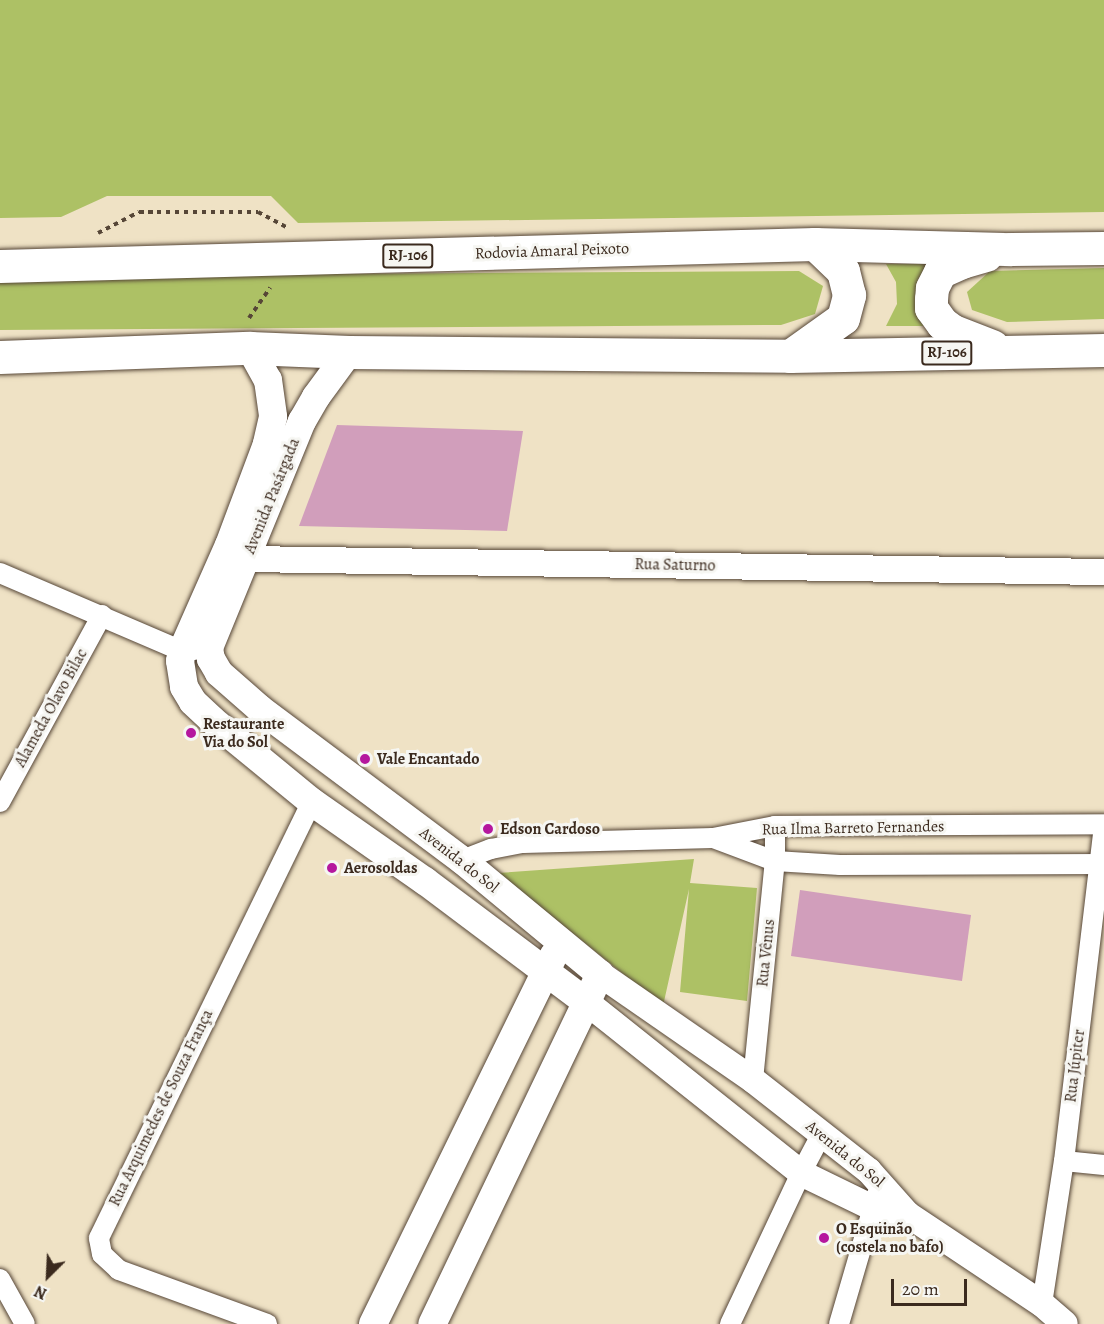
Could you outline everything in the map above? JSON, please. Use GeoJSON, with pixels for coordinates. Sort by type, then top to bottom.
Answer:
{"type":"FeatureCollection","features":[{"type":"Feature","properties":{"kind":"highway","name":"Rodovia Amaral Peixoto"},"geometry":{"type":"LineString","coordinates":[[6,262],[290,259],[815,244],[1011,249],[1104,248]]}},
{"type":"Feature","properties":{"kind":"highway"},"geometry":{"type":"LineString","coordinates":[[790,356],[843,318],[849,296],[843,271],[815,244]]}},
{"type":"Feature","properties":{"kind":"highway"},"geometry":{"type":"LineString","coordinates":[[1008,352],[952,331],[936,316],[931,300],[935,280],[949,267],[1011,249]]}},
{"type":"Feature","properties":{"kind":"highway","name":"RJ-106"},"geometry":{"type":"LineString","coordinates":[[0,357],[239,348],[349,352],[790,356],[1104,350]]}},
{"type":"Feature","properties":{"kind":"main road","name":"Avenida Pasárgada"},"geometry":{"type":"LineString","coordinates":[[182,651],[229,545],[269,435],[273,417],[268,380],[239,348]]}},
{"type":"Feature","properties":{"kind":"main road","name":"Avenida Pasárgada"},"geometry":{"type":"LineString","coordinates":[[210,648],[302,421],[316,397],[349,352]]}},
{"type":"Feature","properties":{"kind":"main road","name":"Avenida do Sol"},"geometry":{"type":"LineString","coordinates":[[210,648],[212,659],[219,672],[260,710],[462,860],[600,974]]}},
{"type":"Feature","properties":{"kind":"main road","name":"Avenida do Sol"},"geometry":{"type":"LineString","coordinates":[[182,651],[180,673],[184,687],[193,702],[312,802],[425,881],[585,1001]]}},
{"type":"Feature","properties":{"kind":"main road"},"geometry":{"type":"LineString","coordinates":[[374,1324],[560,941]]}},
{"type":"Feature","properties":{"kind":"main road"},"geometry":{"type":"LineString","coordinates":[[432,1324],[585,1001],[600,974]]}},
{"type":"Feature","properties":{"kind":"street","name":"Rua Saturno"},"geometry":{"type":"LineString","coordinates":[[247,559],[1104,572]]}},
{"type":"Feature","properties":{"kind":"street"},"geometry":{"type":"LineString","coordinates":[[0,573],[182,651],[210,648]]}},
{"type":"Feature","properties":{"kind":"street","name":"Alameda Olavo Bilac"},"geometry":{"type":"LineString","coordinates":[[0,802],[102,615]]}},
{"type":"Feature","properties":{"kind":"street","name":"Rua Arquimedes de Souza França"},"geometry":{"type":"LineString","coordinates":[[267,1324],[119,1269],[102,1254],[99,1238],[312,802]]}},
{"type":"Feature","properties":{"kind":"street","name":"Rua Ilma Barreto Fernandes"},"geometry":{"type":"LineString","coordinates":[[462,860],[492,849],[524,843],[713,838],[775,826],[1104,826]]}},
{"type":"Feature","properties":{"kind":"street","name":"Rua Vênus"},"geometry":{"type":"LineString","coordinates":[[753,1080],[775,861],[775,826]]}},
{"type":"Feature","properties":{"kind":"street","name":"Rua Júpiter"},"geometry":{"type":"LineString","coordinates":[[1042,1304],[1064,1161],[1102,864],[1104,826]]}},
{"type":"Feature","properties":{"kind":"street","name":"Rua Ilma Barreto Fernandes"},"geometry":{"type":"LineString","coordinates":[[713,838],[775,861],[840,865],[1102,864]]}},
{"type":"Feature","properties":{"kind":"street","name":"Avenida do Sol"},"geometry":{"type":"LineString","coordinates":[[600,974],[753,1080],[882,1183],[907,1214]]}},
{"type":"Feature","properties":{"kind":"street","name":"Avenida do Sol"},"geometry":{"type":"LineString","coordinates":[[585,1001],[801,1173],[871,1207],[907,1214]]}},
{"type":"Feature","properties":{"kind":"street"},"geometry":{"type":"LineString","coordinates":[[730,1324],[821,1135]]}},
{"type":"Feature","properties":{"kind":"street"},"geometry":{"type":"LineString","coordinates":[[1064,1161],[1104,1165]]}},
{"type":"Feature","properties":{"kind":"street"},"geometry":{"type":"LineString","coordinates":[[839,1324],[871,1207],[882,1183]]}},
{"type":"Feature","properties":{"kind":"street"},"geometry":{"type":"LineString","coordinates":[[907,1214],[1042,1304],[1065,1324]]}},
{"type":"Feature","properties":{"kind":"street"},"geometry":{"type":"LineString","coordinates":[[0,1279],[25,1324]]}},
{"type":"Feature","properties":{"kind":"path"},"geometry":{"type":"LineString","coordinates":[[239,348],[290,259]]}},
{"type":"Feature","properties":{"kind":"green space"},"geometry":{"type":"Polygon","coordinates":[[[0,0],[1104,0],[1104,212],[298,223],[271,196],[107,196],[61,217],[0,218],[0,0]]]}},
{"type":"Feature","properties":{"kind":"green space"},"geometry":{"type":"Polygon","coordinates":[[[886,264],[931,264],[928,326],[886,326],[897,304],[896,282],[886,264]]]}},
{"type":"Feature","properties":{"kind":"green space"},"geometry":{"type":"Polygon","coordinates":[[[1104,268],[1104,319],[1007,322],[972,310],[967,292],[990,271],[1104,268]]]}},
{"type":"Feature","properties":{"kind":"green space"},"geometry":{"type":"Polygon","coordinates":[[[799,271],[823,286],[815,314],[781,325],[0,330],[0,276],[799,271]]]}},
{"type":"Feature","properties":{"kind":"green space"},"geometry":{"type":"Polygon","coordinates":[[[694,859],[690,883],[757,888],[747,1001],[680,992],[689,889],[663,1006],[498,873],[694,859]]]}},
{"type":"Feature","properties":{"kind":"building"},"geometry":{"type":"Polygon","coordinates":[[[337,425],[523,431],[507,531],[299,526],[337,425]]]}},
{"type":"Feature","properties":{"kind":"building"},"geometry":{"type":"Polygon","coordinates":[[[800,890],[971,915],[962,981],[791,956],[800,890]]]}},
{"type":"Feature","properties":{"kind":"place","name":"Restaurante Via do Sol"},"geometry":{"type":"Point","coordinates":[191,733]}},
{"type":"Feature","properties":{"kind":"place","name":"Vale Encantado"},"geometry":{"type":"Point","coordinates":[365,759]}},
{"type":"Feature","properties":{"kind":"place","name":"Edson Cardoso"},"geometry":{"type":"Point","coordinates":[488,829]}},
{"type":"Feature","properties":{"kind":"place","name":"Aerosoldas"},"geometry":{"type":"Point","coordinates":[332,868]}},
{"type":"Feature","properties":{"kind":"place","name":"O Esquinão (costela no bafo)"},"geometry":{"type":"Point","coordinates":[824,1238]}}]}
